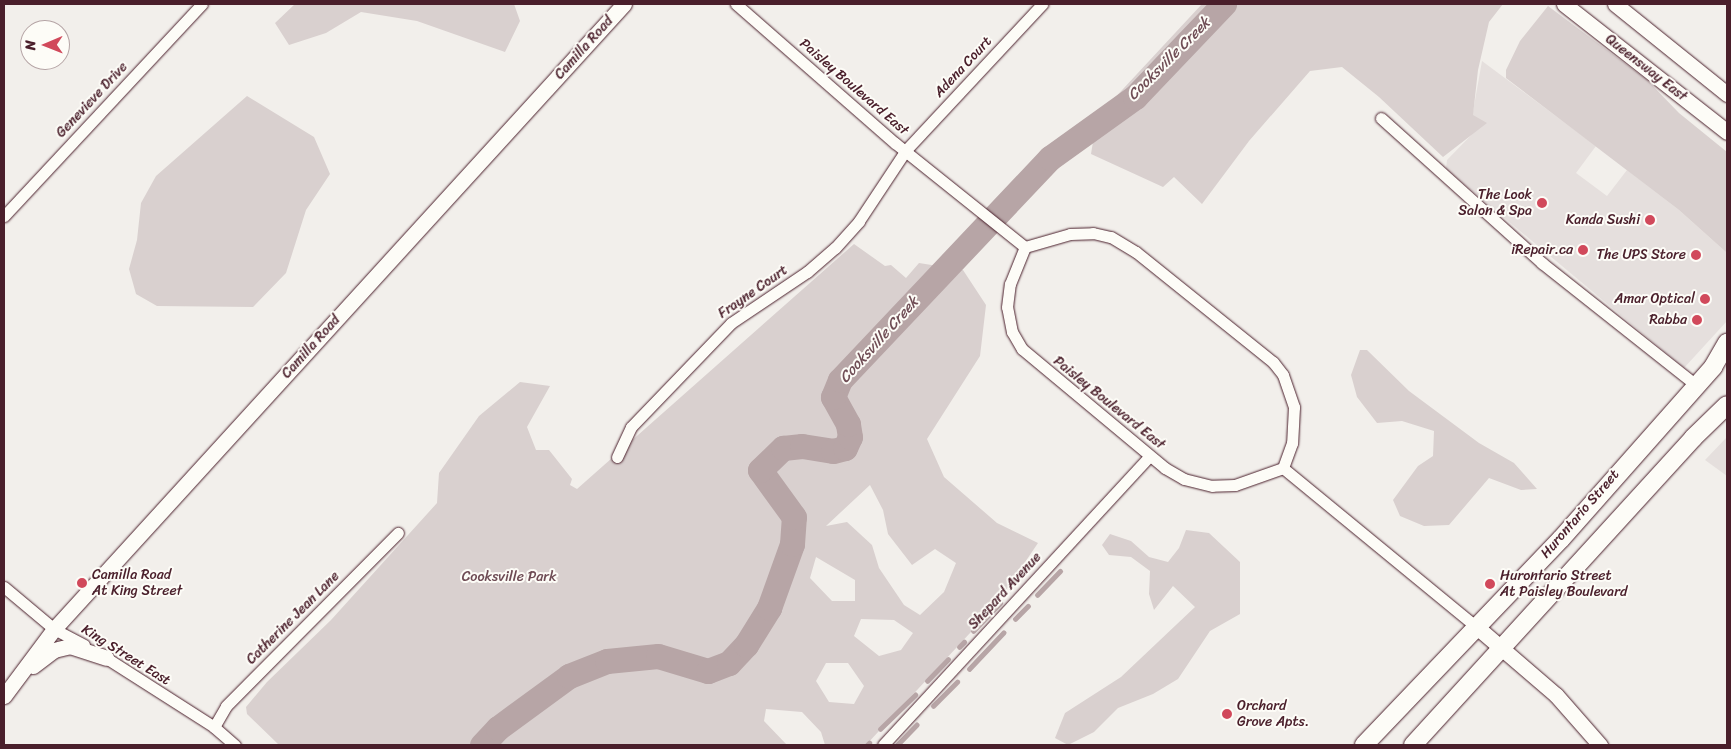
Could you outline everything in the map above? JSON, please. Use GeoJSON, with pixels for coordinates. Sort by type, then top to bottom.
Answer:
{"type":"FeatureCollection","features":[{"type":"Feature","properties":{"kind":"main road","name":"Hurontario Street"},"geometry":{"type":"LineString","coordinates":[[1364,745],[1478,628],[1713,367],[1727,343]]}},
{"type":"Feature","properties":{"kind":"main road"},"geometry":{"type":"LineString","coordinates":[[1413,745],[1693,438],[1727,405]]}},
{"type":"Feature","properties":{"kind":"street","name":"Genevieve Drive"},"geometry":{"type":"LineString","coordinates":[[4,216],[202,4]]}},
{"type":"Feature","properties":{"kind":"street","name":"Camilla Road"},"geometry":{"type":"LineString","coordinates":[[4,696],[54,629],[624,4]]}},
{"type":"Feature","properties":{"kind":"street","name":"Paisley Boulevard East"},"geometry":{"type":"LineString","coordinates":[[736,4],[906,150],[1024,247],[1010,284],[1007,307],[1012,332],[1036,363],[1150,456],[1184,479],[1212,486],[1235,484],[1283,468]]}},
{"type":"Feature","properties":{"kind":"street","name":"Adena Court"},"geometry":{"type":"LineString","coordinates":[[906,150],[1042,4]]}},
{"type":"Feature","properties":{"kind":"street","name":"Queensway East"},"geometry":{"type":"LineString","coordinates":[[1564,4],[1727,132]]}},
{"type":"Feature","properties":{"kind":"street"},"geometry":{"type":"LineString","coordinates":[[1615,4],[1727,94]]}},
{"type":"Feature","properties":{"kind":"street"},"geometry":{"type":"LineString","coordinates":[[1380,118],[1542,264],[1696,385]]}},
{"type":"Feature","properties":{"kind":"street","name":"Frayne Court"},"geometry":{"type":"LineString","coordinates":[[617,457],[631,427],[731,323],[807,272],[835,248],[859,221],[906,150]]}},
{"type":"Feature","properties":{"kind":"street"},"geometry":{"type":"LineString","coordinates":[[1024,247],[1070,234],[1093,233],[1112,237],[1136,252],[1273,362],[1286,382],[1294,407],[1292,443],[1283,468],[1478,628],[1556,695],[1600,745]]}},
{"type":"Feature","properties":{"kind":"street","name":"Shepard Avenue"},"geometry":{"type":"LineString","coordinates":[[882,745],[1150,456]]}},
{"type":"Feature","properties":{"kind":"street","name":"Catherine Jean Lane"},"geometry":{"type":"LineString","coordinates":[[214,727],[226,706],[398,533]]}},
{"type":"Feature","properties":{"kind":"street","name":"King Street East"},"geometry":{"type":"LineString","coordinates":[[4,587],[54,629],[106,658],[214,727],[235,745]]}},
{"type":"Feature","properties":{"kind":"street"},"geometry":{"type":"LineString","coordinates":[[4,696],[54,650],[70,646],[106,658]]}},
{"type":"Feature","properties":{"kind":"shaded area"},"geometry":{"type":"Polygon","coordinates":[[[1482,61],[1596,146],[1576,173],[1607,196],[1627,170],[1679,210],[1727,253],[1727,321],[1684,368],[1446,169],[1447,160],[1482,124],[1472,117],[1482,61]]]}},
{"type":"Feature","properties":{"kind":"shaded area"},"geometry":{"type":"Polygon","coordinates":[[[1727,437],[1727,476],[1705,460],[1727,437]]]}},
{"type":"Feature","properties":{"kind":"green space"},"geometry":{"type":"Polygon","coordinates":[[[295,4],[514,4],[520,21],[505,52],[417,21],[361,12],[326,33],[289,45],[275,23],[295,4]]]}},
{"type":"Feature","properties":{"kind":"green space"},"geometry":{"type":"Polygon","coordinates":[[[1202,4],[1503,4],[1489,22],[1478,70],[1473,115],[1487,123],[1443,157],[1379,97],[1342,67],[1310,71],[1249,141],[1202,204],[1174,177],[1163,187],[1091,154],[1097,117],[1202,4]]]}},
{"type":"Feature","properties":{"kind":"green space"},"geometry":{"type":"Polygon","coordinates":[[[1548,6],[1647,80],[1679,113],[1727,152],[1727,253],[1679,210],[1506,78],[1506,70],[1520,41],[1548,6]]]}},
{"type":"Feature","properties":{"kind":"green space"},"geometry":{"type":"Polygon","coordinates":[[[247,96],[314,137],[330,174],[306,210],[286,273],[253,307],[157,306],[136,294],[129,269],[137,240],[141,203],[156,176],[247,96]]]}},
{"type":"Feature","properties":{"kind":"green space","name":"Cooksville Park"},"geometry":{"type":"Polygon","coordinates":[[[854,244],[885,266],[891,265],[906,278],[919,263],[963,270],[986,305],[980,356],[927,439],[944,477],[997,523],[1038,543],[996,605],[866,745],[825,745],[821,732],[802,712],[766,709],[764,721],[787,745],[279,745],[247,714],[246,707],[267,682],[331,620],[437,503],[439,473],[479,416],[520,382],[550,386],[527,427],[536,450],[549,450],[572,479],[570,485],[577,489],[854,244]],[[870,485],[826,526],[847,522],[872,545],[879,568],[904,605],[920,615],[944,592],[956,563],[935,549],[912,565],[888,534],[883,510],[870,485]],[[816,557],[810,578],[832,601],[855,601],[855,580],[816,557]],[[861,619],[854,636],[879,656],[901,650],[913,633],[894,620],[861,619]],[[826,663],[816,681],[829,702],[854,704],[864,686],[848,663],[826,663]]]}},
{"type":"Feature","properties":{"kind":"green space"},"geometry":{"type":"Polygon","coordinates":[[[1360,350],[1367,350],[1409,391],[1479,443],[1514,463],[1537,489],[1521,490],[1489,478],[1449,525],[1424,526],[1400,516],[1393,500],[1418,466],[1433,456],[1434,431],[1402,421],[1377,423],[1357,397],[1351,375],[1360,350]]]}},
{"type":"Feature","properties":{"kind":"green space"},"geometry":{"type":"Polygon","coordinates":[[[1186,530],[1209,533],[1240,562],[1240,614],[1210,631],[1178,679],[1153,694],[1118,708],[1094,732],[1068,745],[1055,738],[1065,713],[1121,677],[1195,607],[1173,586],[1154,610],[1149,594],[1150,571],[1131,557],[1109,555],[1102,545],[1110,534],[1131,541],[1149,557],[1168,562],[1179,548],[1186,530]]]}},
{"type":"Feature","properties":{"kind":"waterway","name":"Cooksville Creek"},"geometry":{"type":"LineString","coordinates":[[482,745],[498,728],[569,676],[607,661],[658,656],[708,671],[729,663],[746,645],[769,608],[792,544],[794,517],[760,470],[783,448],[802,446],[833,451],[845,448],[850,437],[848,424],[833,397],[840,380],[1050,158],[1135,97],[1224,4]]}},
{"type":"Feature","properties":{"kind":"waterway"},"geometry":{"type":"LineString","coordinates":[[1037,595],[1060,571]]}},
{"type":"Feature","properties":{"kind":"waterway"},"geometry":{"type":"LineString","coordinates":[[973,631],[1000,603]]}},
{"type":"Feature","properties":{"kind":"waterway"},"geometry":{"type":"LineString","coordinates":[[1015,619],[1028,606]]}},
{"type":"Feature","properties":{"kind":"waterway"},"geometry":{"type":"LineString","coordinates":[[969,669],[1003,633]]}},
{"type":"Feature","properties":{"kind":"waterway"},"geometry":{"type":"LineString","coordinates":[[959,647],[964,642]]}},
{"type":"Feature","properties":{"kind":"waterway"},"geometry":{"type":"LineString","coordinates":[[927,681],[948,659]]}},
{"type":"Feature","properties":{"kind":"waterway"},"geometry":{"type":"LineString","coordinates":[[933,706],[957,682]]}},
{"type":"Feature","properties":{"kind":"waterway"},"geometry":{"type":"LineString","coordinates":[[880,729],[915,695]]}},
{"type":"Feature","properties":{"kind":"waterway"},"geometry":{"type":"LineString","coordinates":[[897,745],[916,725]]}},
{"type":"Feature","properties":{"kind":"place","name":"The Look Salon & Spa"},"geometry":{"type":"Point","coordinates":[1542,203]}},
{"type":"Feature","properties":{"kind":"place","name":"Kanda Sushi"},"geometry":{"type":"Point","coordinates":[1650,220]}},
{"type":"Feature","properties":{"kind":"place","name":"iRepair.ca"},"geometry":{"type":"Point","coordinates":[1583,250]}},
{"type":"Feature","properties":{"kind":"place","name":"The UPS Store"},"geometry":{"type":"Point","coordinates":[1696,255]}},
{"type":"Feature","properties":{"kind":"place","name":"Amar Optical"},"geometry":{"type":"Point","coordinates":[1705,299]}},
{"type":"Feature","properties":{"kind":"place","name":"Rabba"},"geometry":{"type":"Point","coordinates":[1697,320]}},
{"type":"Feature","properties":{"kind":"place","name":"Camilla Road At King Street"},"geometry":{"type":"Point","coordinates":[82,583]}},
{"type":"Feature","properties":{"kind":"place","name":"Hurontario Street At Paisley Boulevard"},"geometry":{"type":"Point","coordinates":[1490,584]}},
{"type":"Feature","properties":{"kind":"place","name":"Orchard Grove Apts."},"geometry":{"type":"Point","coordinates":[1227,714]}}]}
